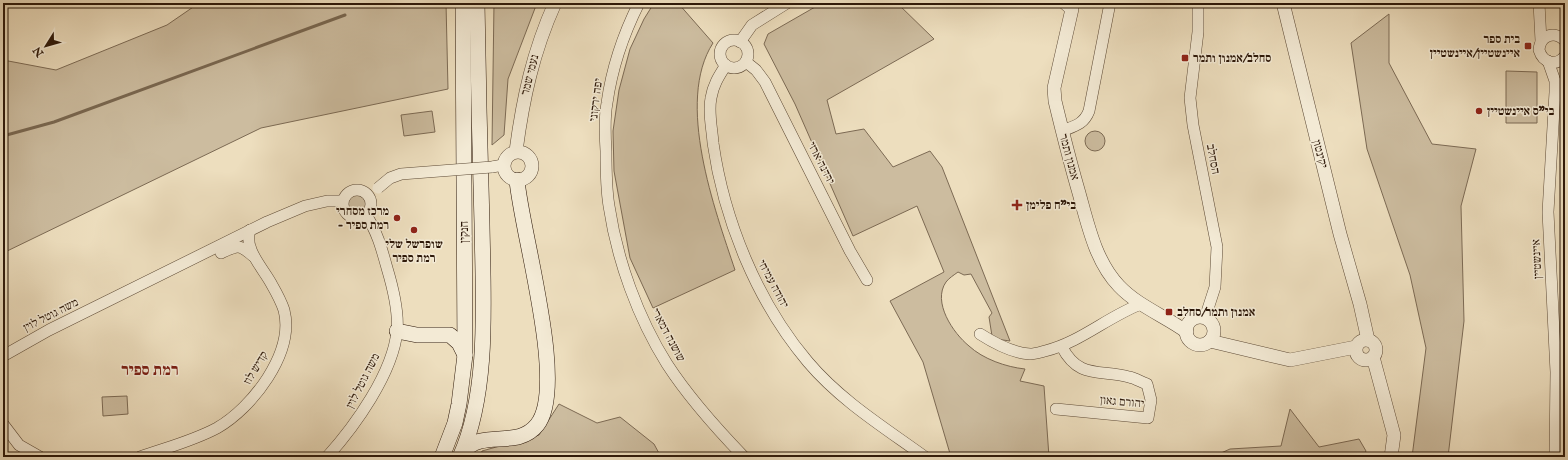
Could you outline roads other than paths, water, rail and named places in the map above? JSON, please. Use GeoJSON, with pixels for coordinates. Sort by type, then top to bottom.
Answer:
{"type":"FeatureCollection","features":[{"type":"Feature","properties":{"kind":"main road","name":"חנקין"},"geometry":{"type":"LineString","coordinates":[[442,457],[455,423],[465,355],[466,311],[463,3]]}},
{"type":"Feature","properties":{"kind":"main road","name":"חנקין"},"geometry":{"type":"LineString","coordinates":[[461,456],[471,432],[477,405],[483,326],[477,3]]}},
{"type":"Feature","properties":{"kind":"main road"},"geometry":{"type":"LineString","coordinates":[[461,456],[469,446],[478,441],[514,439],[523,436],[536,427],[540,420],[547,386],[545,346],[536,283],[517,180]]}},
{"type":"Feature","properties":{"kind":"main road"},"geometry":{"type":"LineString","coordinates":[[397,331],[417,326],[450,326],[460,320],[466,311]]}},
{"type":"Feature","properties":{"kind":"main road"},"geometry":{"type":"LineString","coordinates":[[397,331],[417,335],[450,336],[458,343],[465,355]]}},
{"type":"Feature","properties":{"kind":"main road"},"geometry":{"type":"LineString","coordinates":[[477,405],[477,416],[482,429],[489,436],[498,439]]}},
{"type":"Feature","properties":{"kind":"street","name":"נעמי שמר"},"geometry":{"type":"LineString","coordinates":[[516,151],[527,80],[537,48],[555,3]]}},
{"type":"Feature","properties":{"kind":"street","name":"יפה ירקוני"},"geometry":{"type":"LineString","coordinates":[[608,205],[605,130],[606,105],[618,51],[627,26],[639,3]]}},
{"type":"Feature","properties":{"kind":"street"},"geometry":{"type":"LineString","coordinates":[[740,42],[752,26],[787,3]]}},
{"type":"Feature","properties":{"kind":"street"},"geometry":{"type":"LineString","coordinates":[[1062,131],[1079,125],[1085,119],[1089,111],[1110,3]]}},
{"type":"Feature","properties":{"kind":"street","name":"הסחלב"},"geometry":{"type":"LineString","coordinates":[[1198,3],[1198,32],[1190,98],[1193,125],[1217,247],[1215,287],[1205,318]]}},
{"type":"Feature","properties":{"kind":"street","name":"יקינטון"},"geometry":{"type":"LineString","coordinates":[[1283,3],[1340,234],[1360,304],[1363,350]]}},
{"type":"Feature","properties":{"kind":"street","name":"אמנון ותמר"},"geometry":{"type":"LineString","coordinates":[[1071,5],[1054,88],[1055,101],[1062,131],[1096,248],[1111,277],[1131,297],[1170,320],[1188,328]]}},
{"type":"Feature","properties":{"kind":"street"},"geometry":{"type":"LineString","coordinates":[[1539,6],[1546,24],[1561,38]]}},
{"type":"Feature","properties":{"kind":"street","name":"איינשטיין"},"geometry":{"type":"LineString","coordinates":[[1539,6],[1541,41],[1539,50],[1541,55],[1548,62],[1555,81],[1548,212],[1556,372],[1555,457]]}},
{"type":"Feature","properties":{"kind":"street"},"geometry":{"type":"LineString","coordinates":[[1541,41],[1549,35],[1561,38]]}},
{"type":"Feature","properties":{"kind":"street"},"geometry":{"type":"LineString","coordinates":[[731,41],[740,42],[748,52],[746,62],[735,68],[726,66],[721,58],[721,50],[723,46],[731,41]]}},
{"type":"Feature","properties":{"kind":"street"},"geometry":{"type":"LineString","coordinates":[[1548,62],[1556,62],[1565,56]]}},
{"type":"Feature","properties":{"kind":"street","name":"ירדנה ארזי"},"geometry":{"type":"LineString","coordinates":[[746,62],[756,70],[765,82],[850,251],[867,280]]}},
{"type":"Feature","properties":{"kind":"street","name":"יהודה עמיחי"},"geometry":{"type":"LineString","coordinates":[[726,66],[714,83],[710,98],[710,117],[723,198],[731,223],[754,276],[783,328],[809,364],[844,397],[925,457]]}},
{"type":"Feature","properties":{"kind":"street"},"geometry":{"type":"LineString","coordinates":[[368,196],[390,178],[401,174],[498,166],[506,157],[516,151],[526,153],[532,161],[530,175],[526,178],[517,180],[507,175],[498,166]]}},
{"type":"Feature","properties":{"kind":"street"},"geometry":{"type":"LineString","coordinates":[[353,190],[362,191],[368,196],[371,204],[366,215],[358,219],[349,217],[343,210],[342,201],[346,194],[353,190]]}},
{"type":"Feature","properties":{"kind":"street","name":"משה גוטל לוין"},"geometry":{"type":"LineString","coordinates":[[3,356],[49,330],[267,222],[311,204],[327,200],[342,201]]}},
{"type":"Feature","properties":{"kind":"street","name":"שושנה דמארי"},"geometry":{"type":"LineString","coordinates":[[608,205],[623,263],[648,329],[667,363],[688,395],[715,427],[744,457]]}},
{"type":"Feature","properties":{"kind":"street","name":"משה גוטל לוין"},"geometry":{"type":"LineString","coordinates":[[327,457],[359,418],[385,372],[394,349],[397,331],[396,310],[391,283],[379,240],[366,215]]}},
{"type":"Feature","properties":{"kind":"street","name":"קדיש לוז"},"geometry":{"type":"LineString","coordinates":[[140,457],[216,428],[230,419],[256,394],[273,369],[284,340],[284,310],[249,244],[248,235],[250,230]]}},
{"type":"Feature","properties":{"kind":"street","name":"משה גוטל לוין"},"geometry":{"type":"LineString","coordinates":[[198,256],[213,257],[235,246],[243,247],[258,261]]}},
{"type":"Feature","properties":{"kind":"street"},"geometry":{"type":"LineString","coordinates":[[980,334],[1000,346],[1031,354],[1062,346],[1102,325],[1118,314],[1141,304]]}},
{"type":"Feature","properties":{"kind":"street"},"geometry":{"type":"LineString","coordinates":[[1197,317],[1205,318],[1212,324],[1212,335],[1202,344],[1194,343],[1188,328],[1197,317]]}},
{"type":"Feature","properties":{"kind":"street"},"geometry":{"type":"LineString","coordinates":[[1212,335],[1231,344],[1278,358],[1290,360],[1329,353],[1363,350],[1382,385],[1394,436],[1391,457]]}},
{"type":"Feature","properties":{"kind":"street","name":"יהורם גאון"},"geometry":{"type":"LineString","coordinates":[[1056,409],[1148,418],[1151,400],[1146,384],[1129,377],[1086,371],[1067,356],[1062,346]]}},
{"type":"Feature","properties":{"kind":"street"},"geometry":{"type":"LineString","coordinates":[[3,424],[19,445],[40,457]]}},
{"type":"Feature","properties":{"kind":"waterway"},"geometry":{"type":"LineString","coordinates":[[3,136],[54,122],[345,15]]}},
{"type":"Feature","properties":{"kind":"place","name":"בית ספר איינשטיין/איינשטיין"},"geometry":{"type":"Point","coordinates":[1528,46]}},
{"type":"Feature","properties":{"kind":"place","name":"סחלב/אמנון ותמר"},"geometry":{"type":"Point","coordinates":[1185,58]}},
{"type":"Feature","properties":{"kind":"place","name":"בי\"ס איינשטיין"},"geometry":{"type":"Point","coordinates":[1479,111]}},
{"type":"Feature","properties":{"kind":"place","name":"בי\"ח פלימן"},"geometry":{"type":"Point","coordinates":[1017,205]}},
{"type":"Feature","properties":{"kind":"place","name":"מרכז מסחרי - רמת ספיר"},"geometry":{"type":"Point","coordinates":[397,218]}},
{"type":"Feature","properties":{"kind":"place","name":"שופרשל שלי רמת ספיר"},"geometry":{"type":"Point","coordinates":[414,230]}},
{"type":"Feature","properties":{"kind":"place","name":"אמנון ותמר/סחלב"},"geometry":{"type":"Point","coordinates":[1169,312]}},
{"type":"Feature","properties":{"kind":"district","name":"רמת ספיר"},"geometry":{"type":"Point","coordinates":[150,371]}}]}
